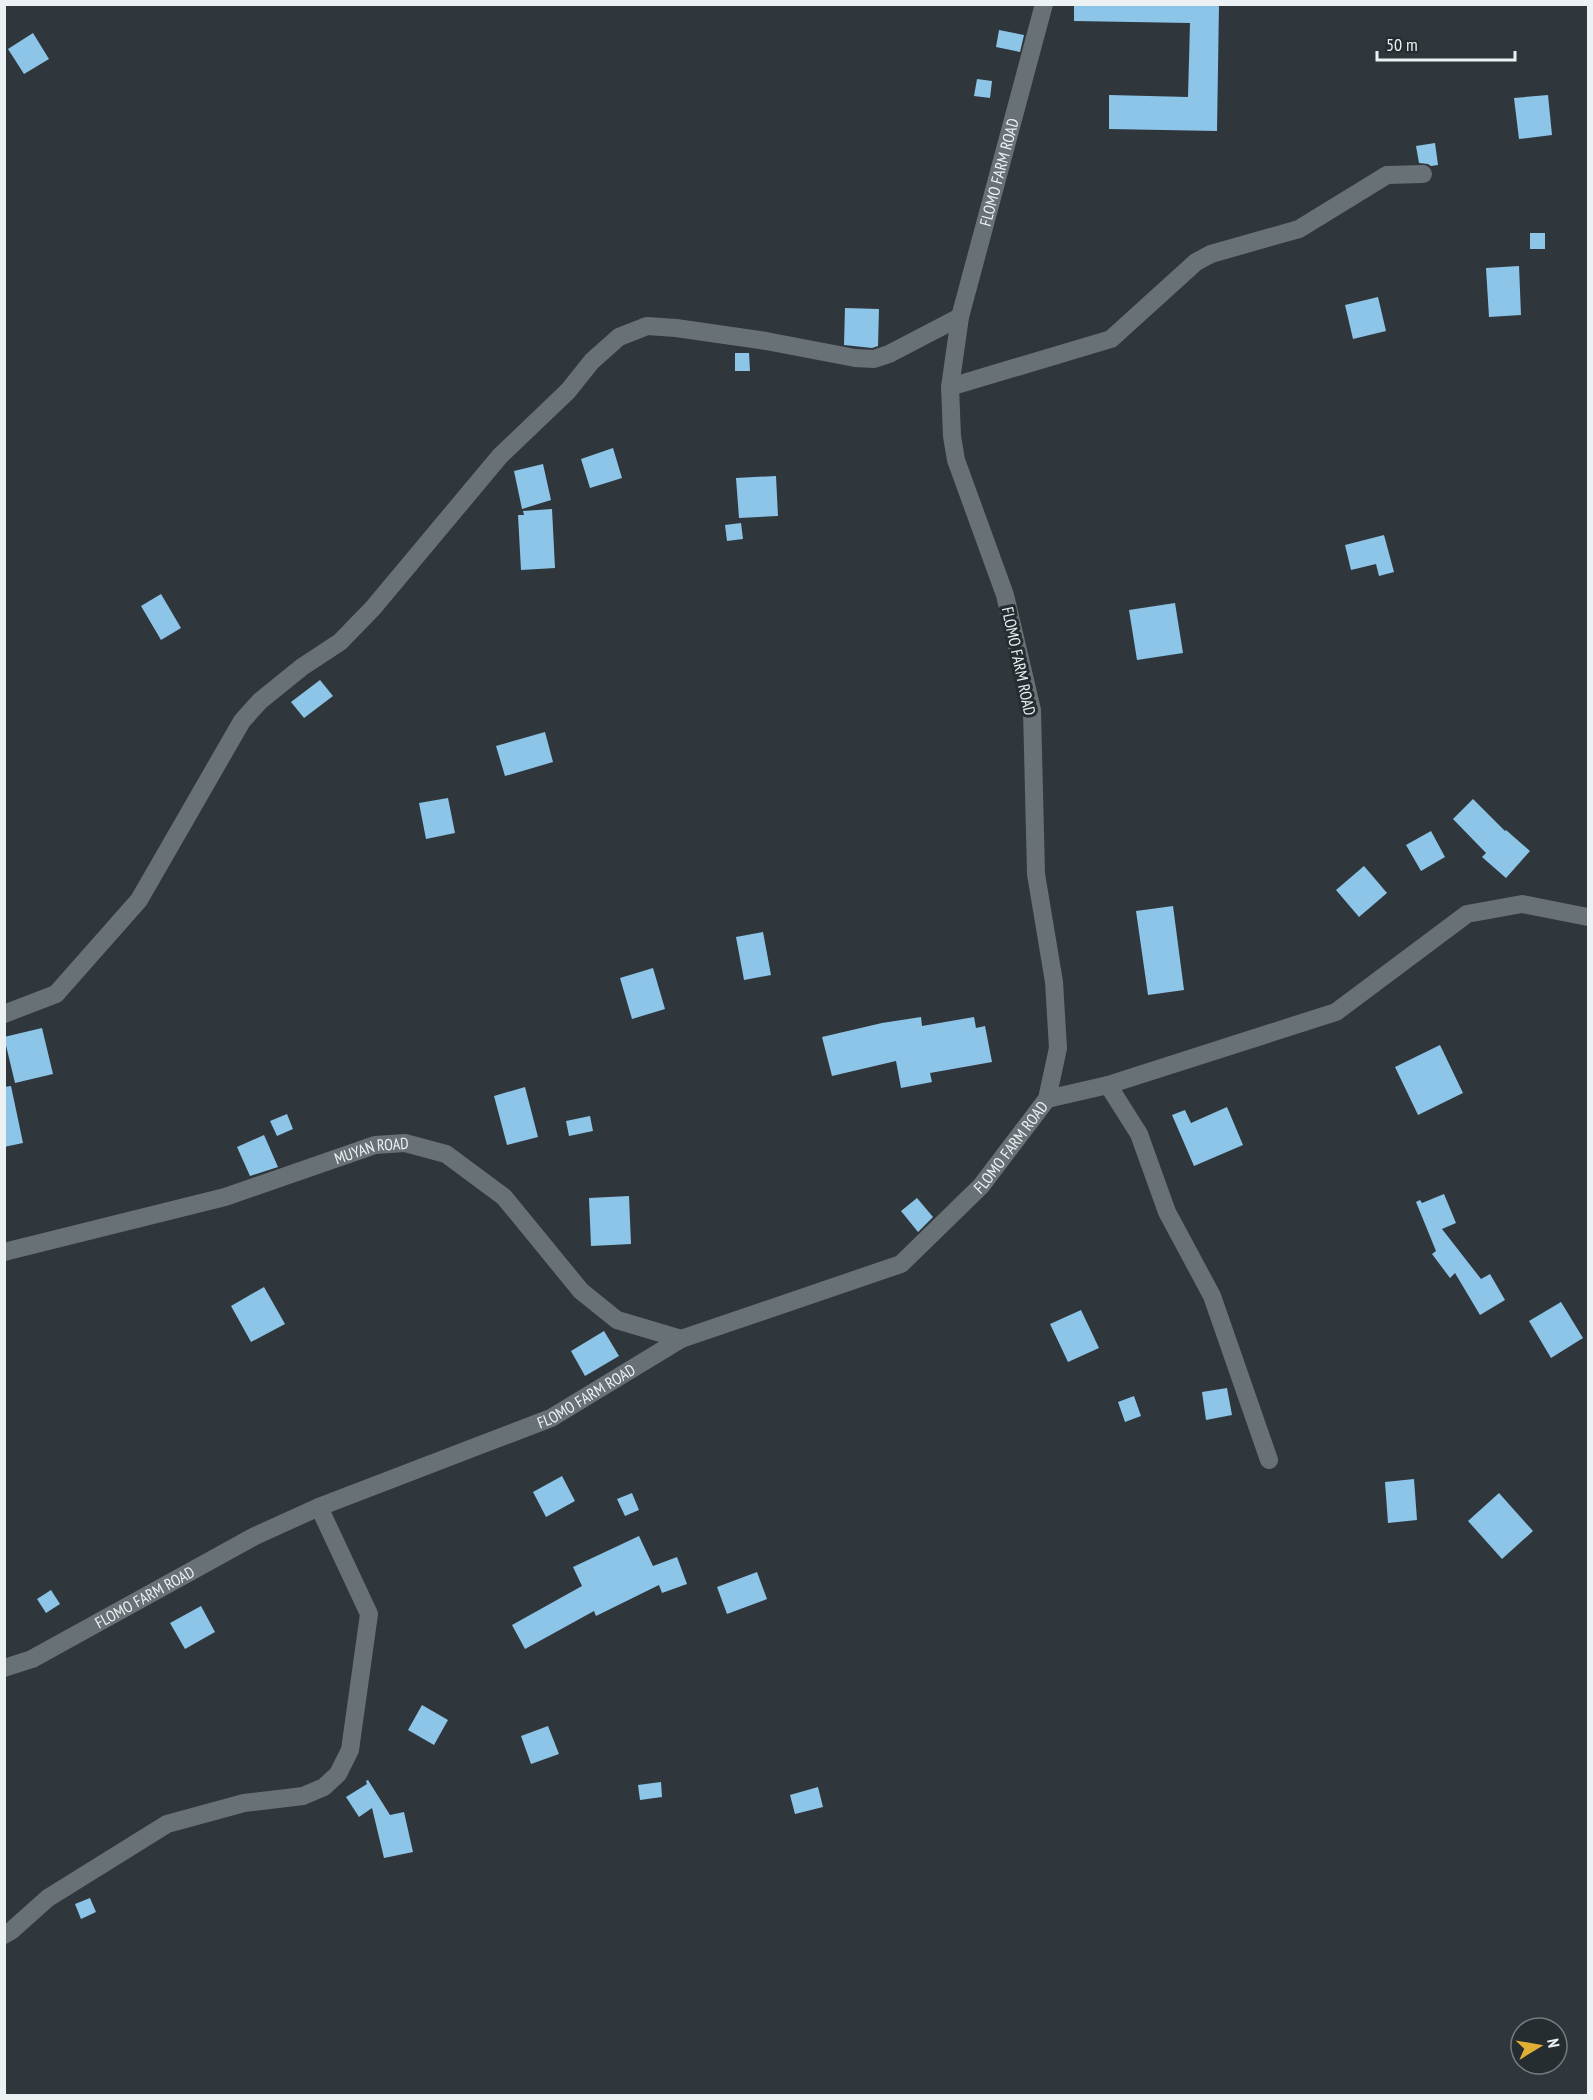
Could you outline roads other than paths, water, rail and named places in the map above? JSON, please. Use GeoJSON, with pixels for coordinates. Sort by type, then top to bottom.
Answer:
{"type":"FeatureCollection","features":[{"type":"Feature","properties":{"kind":"street","name":"FLOMO FARM ROAD"},"geometry":{"type":"LineString","coordinates":[[4,1668],[32,1659],[255,1536],[319,1507],[551,1418],[681,1339],[901,1264],[981,1186],[1047,1099],[1058,1048],[1054,982],[1036,874],[1032,710],[1005,595],[956,460],[952,436],[950,387],[960,317],[1044,4]]}},
{"type":"Feature","properties":{"kind":"street"},"geometry":{"type":"LineString","coordinates":[[950,387],[1111,339],[1196,262],[1211,254],[1299,229],[1387,175],[1423,174]]}},
{"type":"Feature","properties":{"kind":"street"},"geometry":{"type":"LineString","coordinates":[[4,1014],[56,994],[139,900],[242,721],[260,701],[302,667],[340,642],[374,608],[500,456],[568,392],[592,361],[619,338],[647,326],[676,328],[766,340],[855,358],[874,359],[889,354],[960,317]]}},
{"type":"Feature","properties":{"kind":"street"},"geometry":{"type":"LineString","coordinates":[[1047,1099],[1107,1085],[1336,1012],[1467,915],[1522,904],[1588,916]]}},
{"type":"Feature","properties":{"kind":"street"},"geometry":{"type":"LineString","coordinates":[[1107,1085],[1139,1134],[1167,1212],[1212,1296],[1269,1460]]}},
{"type":"Feature","properties":{"kind":"street","name":"MUYAN ROAD"},"geometry":{"type":"LineString","coordinates":[[4,1252],[225,1197],[375,1145],[405,1143],[446,1154],[504,1197],[581,1291],[617,1320],[681,1339]]}},
{"type":"Feature","properties":{"kind":"street"},"geometry":{"type":"LineString","coordinates":[[4,1935],[11,1932],[48,1898],[167,1824],[244,1803],[303,1796],[324,1787],[338,1774],[350,1750],[369,1614],[319,1507]]}}]}
